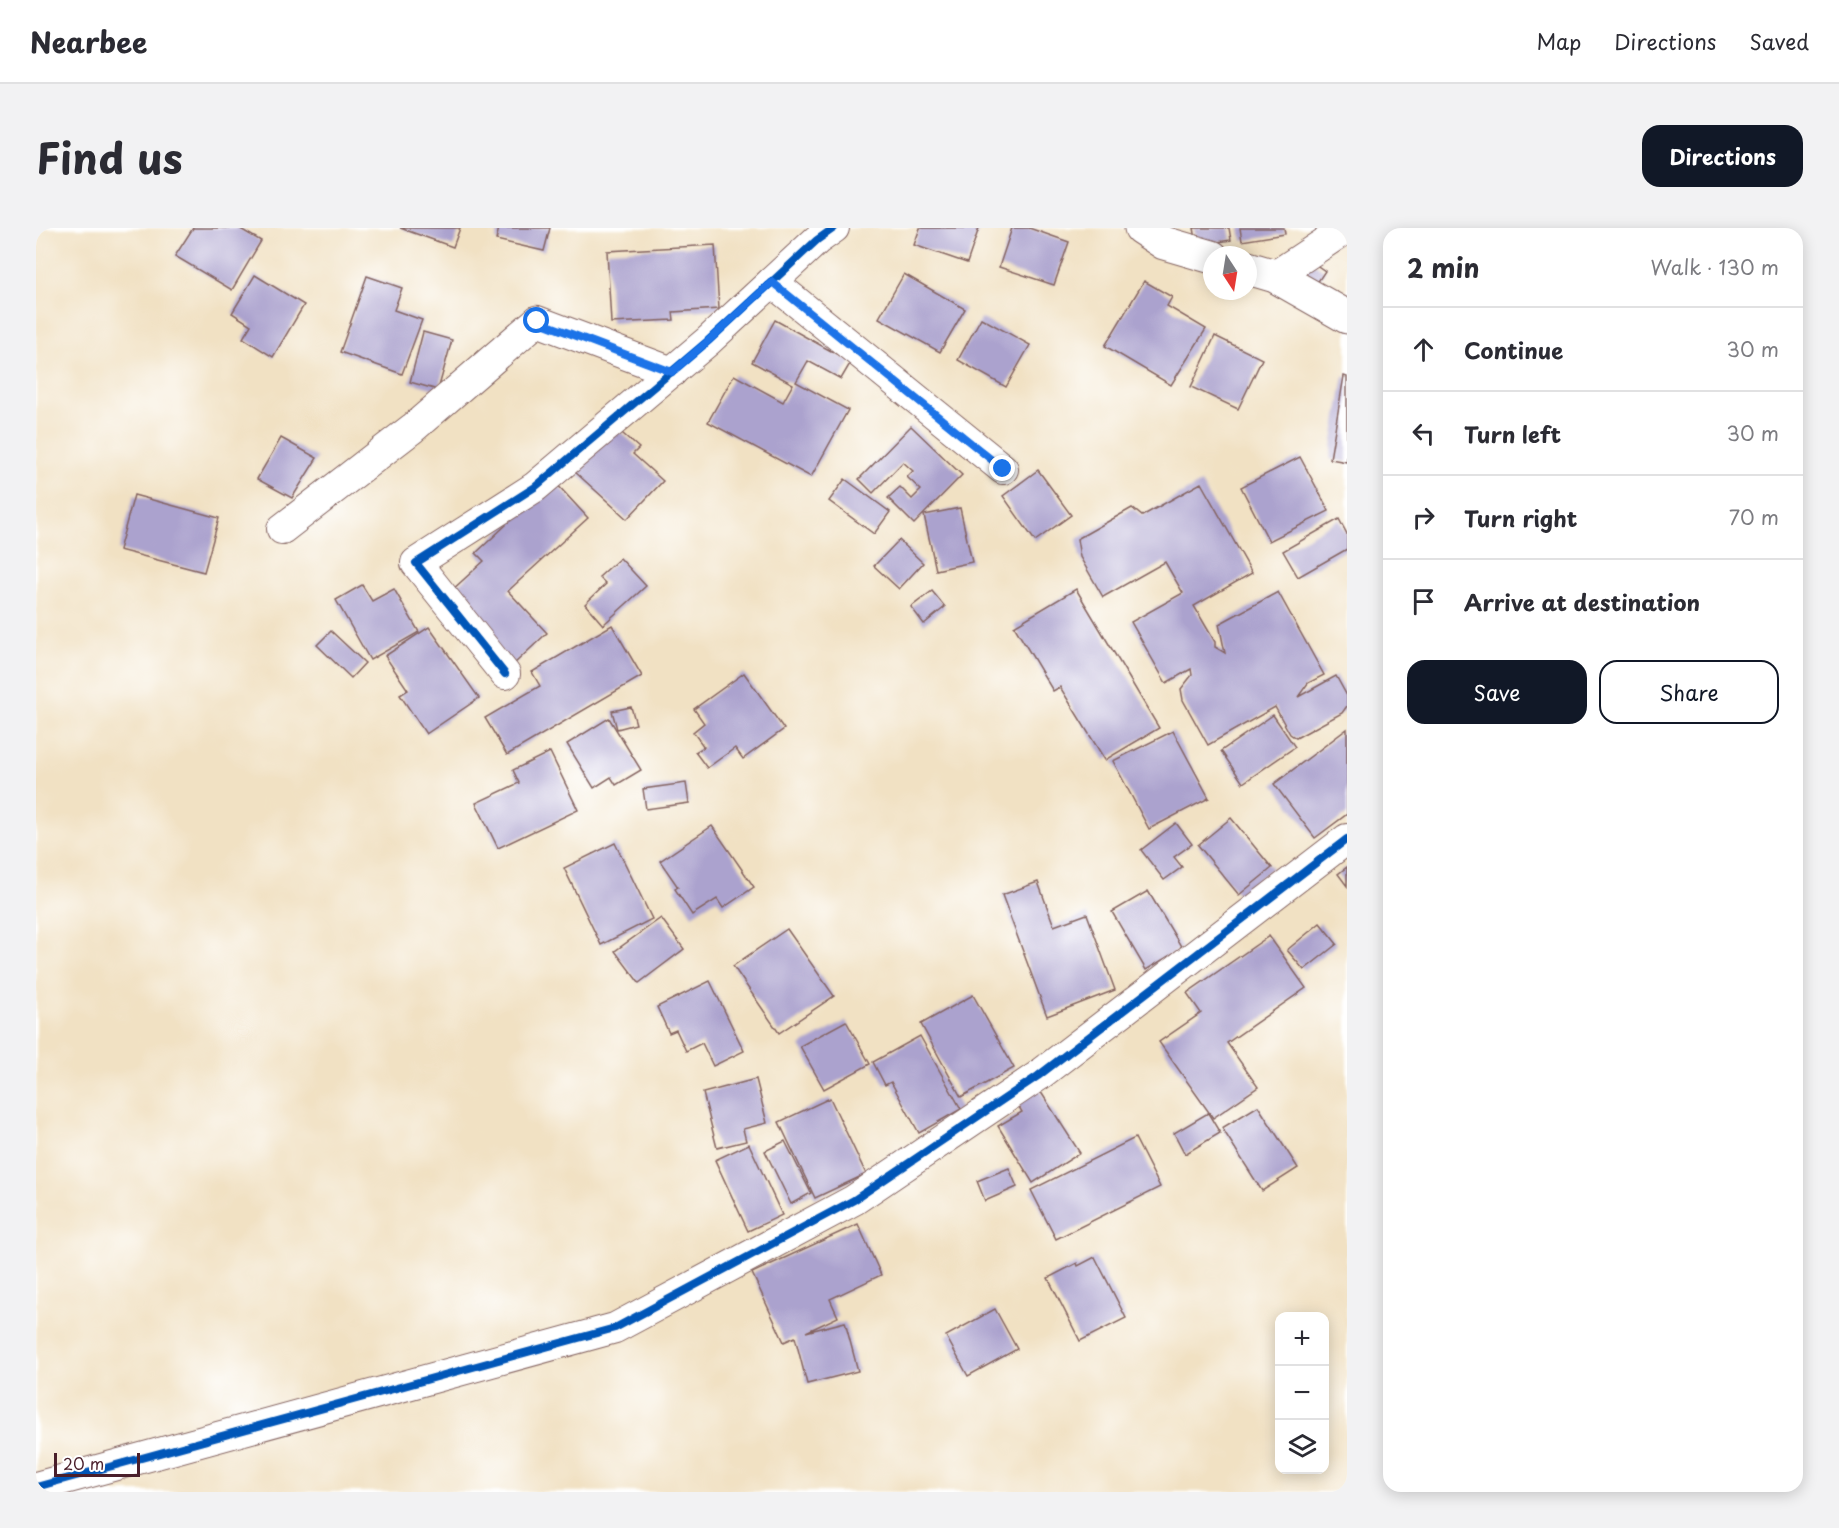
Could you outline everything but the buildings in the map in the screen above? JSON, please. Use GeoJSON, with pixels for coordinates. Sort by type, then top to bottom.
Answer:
{"type":"FeatureCollection","features":[{"type":"Feature","properties":{"kind":"street"},"geometry":{"type":"LineString","coordinates":[[505,674],[416,562],[535,487],[708,341],[817,240],[834,228]]}},
{"type":"Feature","properties":{"kind":"street"},"geometry":{"type":"LineString","coordinates":[[1142,228],[1164,243],[1203,254]]}},
{"type":"Feature","properties":{"kind":"street"},"geometry":{"type":"LineString","coordinates":[[1261,272],[1347,228]]}},
{"type":"Feature","properties":{"kind":"street"},"geometry":{"type":"LineString","coordinates":[[1261,272],[1347,317]]}},
{"type":"Feature","properties":{"kind":"street"},"geometry":{"type":"LineString","coordinates":[[772,282],[1003,469]]}},
{"type":"Feature","properties":{"kind":"street"},"geometry":{"type":"LineString","coordinates":[[282,529],[413,429],[537,321],[672,372]]}},
{"type":"Feature","properties":{"kind":"street"},"geometry":{"type":"LineString","coordinates":[[36,1487],[615,1328],[854,1200],[1038,1076],[1347,839]]}},
{"type":"Feature","properties":{"kind":"cycle path"},"geometry":{"type":"LineString","coordinates":[[505,674],[416,563],[535,487],[708,341],[817,240],[834,228]]}},
{"type":"Feature","properties":{"kind":"cycle path"},"geometry":{"type":"LineString","coordinates":[[36,1487],[615,1328],[854,1200],[1038,1076],[1347,839]]}},
{"type":"Feature","properties":{"kind":"route"},"geometry":{"type":"LineString","coordinates":[[537,321],[672,372],[772,282],[1003,469]]}}]}
